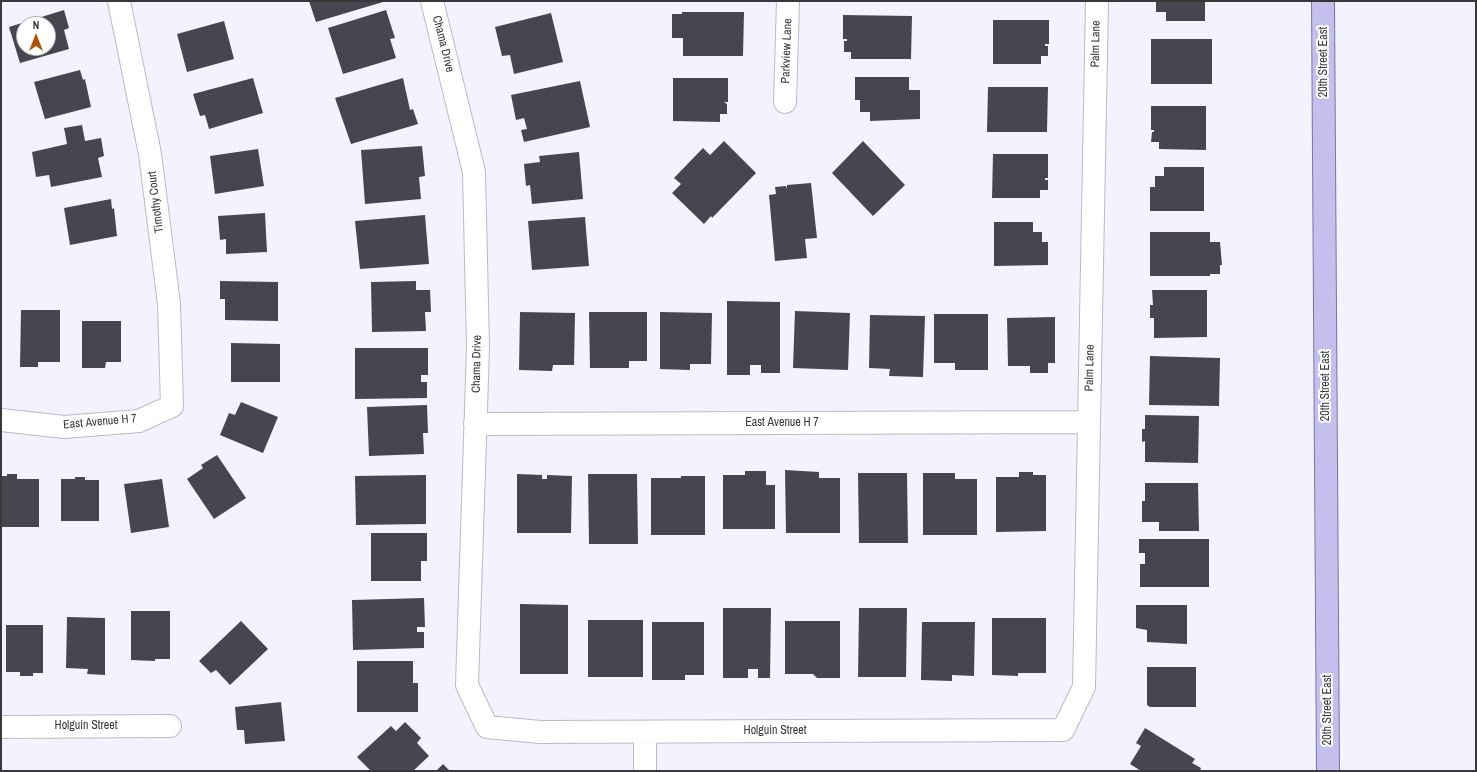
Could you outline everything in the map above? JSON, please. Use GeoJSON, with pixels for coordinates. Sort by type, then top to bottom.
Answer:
{"type":"FeatureCollection","features":[{"type":"Feature","properties":{"kind":"main road","name":"20th Street East"},"geometry":{"type":"LineString","coordinates":[[1323,1],[1328,771]]}},
{"type":"Feature","properties":{"kind":"street","name":"Timothy Court"},"geometry":{"type":"LineString","coordinates":[[119,1],[150,154],[168,304],[172,406]]}},
{"type":"Feature","properties":{"kind":"street","name":"Chama Drive"},"geometry":{"type":"LineString","coordinates":[[432,1],[474,172],[478,347],[467,685],[487,727]]}},
{"type":"Feature","properties":{"kind":"street","name":"Parkview Lane"},"geometry":{"type":"LineString","coordinates":[[785,102],[788,1]]}},
{"type":"Feature","properties":{"kind":"street","name":"Palm Lane"},"geometry":{"type":"LineString","coordinates":[[1063,730],[1084,687],[1097,1]]}},
{"type":"Feature","properties":{"kind":"street","name":"East Avenue H 7"},"geometry":{"type":"LineString","coordinates":[[1,420],[64,427],[139,421],[172,406]]}},
{"type":"Feature","properties":{"kind":"street","name":"East Avenue H 7"},"geometry":{"type":"LineString","coordinates":[[475,424],[1089,422]]}},
{"type":"Feature","properties":{"kind":"street","name":"Holguin Street"},"geometry":{"type":"LineString","coordinates":[[1,727],[170,726]]}},
{"type":"Feature","properties":{"kind":"street","name":"Holguin Street"},"geometry":{"type":"LineString","coordinates":[[487,727],[540,732],[1063,730]]}},
{"type":"Feature","properties":{"kind":"street"},"geometry":{"type":"LineString","coordinates":[[645,732],[645,771]]}},
{"type":"Feature","properties":{"kind":"building"},"geometry":{"type":"Polygon","coordinates":[[[309,1],[382,1],[383,2],[316,22],[309,1]]]}},
{"type":"Feature","properties":{"kind":"building"},"geometry":{"type":"Polygon","coordinates":[[[1156,1],[1205,1],[1205,21],[1166,21],[1166,12],[1156,12],[1156,1]]]}},
{"type":"Feature","properties":{"kind":"building"},"geometry":{"type":"Polygon","coordinates":[[[64,10],[69,28],[64,30],[69,49],[56,53],[56,16],[45,16],[64,10]]]}},
{"type":"Feature","properties":{"kind":"building"},"geometry":{"type":"Polygon","coordinates":[[[386,10],[395,38],[390,39],[396,58],[343,74],[328,28],[386,10]]]}},
{"type":"Feature","properties":{"kind":"building"},"geometry":{"type":"Polygon","coordinates":[[[682,12],[744,12],[743,56],[683,56],[683,38],[672,38],[672,14],[682,14],[682,12]]]}},
{"type":"Feature","properties":{"kind":"building"},"geometry":{"type":"Polygon","coordinates":[[[551,13],[563,62],[514,74],[510,55],[502,56],[495,27],[551,13]]]}},
{"type":"Feature","properties":{"kind":"building"},"geometry":{"type":"Polygon","coordinates":[[[843,15],[912,16],[911,59],[851,59],[851,52],[844,52],[844,41],[847,41],[847,39],[843,39],[843,15]]]}},
{"type":"Feature","properties":{"kind":"building"},"geometry":{"type":"Polygon","coordinates":[[[993,20],[1049,20],[1049,44],[1045,44],[1045,46],[1048,46],[1048,56],[1041,56],[1041,64],[993,64],[993,20]]]}},
{"type":"Feature","properties":{"kind":"building"},"geometry":{"type":"Polygon","coordinates":[[[224,21],[234,59],[187,72],[177,34],[224,21]]]}},
{"type":"Feature","properties":{"kind":"building"},"geometry":{"type":"Polygon","coordinates":[[[16,25],[16,50],[9,27],[16,25]]]}},
{"type":"Feature","properties":{"kind":"building"},"geometry":{"type":"Polygon","coordinates":[[[1151,39],[1212,39],[1212,84],[1151,84],[1151,39]]]}},
{"type":"Feature","properties":{"kind":"building"},"geometry":{"type":"Polygon","coordinates":[[[18,56],[44,56],[20,63],[18,56]]]}},
{"type":"Feature","properties":{"kind":"building"},"geometry":{"type":"Polygon","coordinates":[[[80,70],[83,80],[85,79],[91,107],[45,119],[34,82],[80,70]]]}},
{"type":"Feature","properties":{"kind":"building"},"geometry":{"type":"Polygon","coordinates":[[[855,77],[909,77],[909,90],[920,90],[920,119],[870,121],[870,112],[860,112],[860,100],[855,100],[855,77]]]}},
{"type":"Feature","properties":{"kind":"building"},"geometry":{"type":"Polygon","coordinates":[[[253,78],[263,113],[209,129],[205,115],[200,116],[193,94],[253,78]]]}},
{"type":"Feature","properties":{"kind":"building"},"geometry":{"type":"Polygon","coordinates":[[[403,78],[410,110],[413,109],[418,124],[351,144],[335,98],[403,78]]]}},
{"type":"Feature","properties":{"kind":"building"},"geometry":{"type":"Polygon","coordinates":[[[673,78],[728,78],[728,102],[724,102],[727,104],[727,114],[720,114],[720,122],[673,121],[673,78]]]}},
{"type":"Feature","properties":{"kind":"building"},"geometry":{"type":"Polygon","coordinates":[[[580,81],[590,127],[524,142],[521,130],[527,129],[524,118],[516,120],[511,95],[580,81]]]}},
{"type":"Feature","properties":{"kind":"building"},"geometry":{"type":"Polygon","coordinates":[[[988,87],[1048,87],[1047,132],[987,132],[988,87]]]}},
{"type":"Feature","properties":{"kind":"building"},"geometry":{"type":"Polygon","coordinates":[[[1151,106],[1206,106],[1206,150],[1159,149],[1159,142],[1151,142],[1152,132],[1154,132],[1154,130],[1151,130],[1151,106]]]}},
{"type":"Feature","properties":{"kind":"building"},"geometry":{"type":"Polygon","coordinates":[[[82,125],[85,141],[101,138],[104,156],[98,158],[102,177],[51,187],[49,175],[36,177],[32,152],[67,144],[64,128],[82,125]]]}},
{"type":"Feature","properties":{"kind":"building"},"geometry":{"type":"Polygon","coordinates":[[[724,141],[756,173],[712,218],[711,216],[704,224],[672,193],[681,184],[674,178],[703,148],[710,155],[724,141]]]}},
{"type":"Feature","properties":{"kind":"building"},"geometry":{"type":"Polygon","coordinates":[[[863,141],[905,185],[873,216],[832,173],[863,141]]]}},
{"type":"Feature","properties":{"kind":"building"},"geometry":{"type":"Polygon","coordinates":[[[422,146],[425,176],[419,177],[421,199],[365,204],[361,150],[422,146]]]}},
{"type":"Feature","properties":{"kind":"building"},"geometry":{"type":"Polygon","coordinates":[[[258,149],[264,186],[215,194],[210,156],[258,149]]]}},
{"type":"Feature","properties":{"kind":"building"},"geometry":{"type":"Polygon","coordinates":[[[579,152],[583,199],[532,204],[530,185],[526,186],[524,164],[540,162],[539,156],[579,152]]]}},
{"type":"Feature","properties":{"kind":"building"},"geometry":{"type":"Polygon","coordinates":[[[993,154],[1048,154],[1048,178],[1045,178],[1045,180],[1048,180],[1048,190],[1040,190],[1040,198],[992,198],[993,154]]]}},
{"type":"Feature","properties":{"kind":"building"},"geometry":{"type":"Polygon","coordinates":[[[1164,167],[1204,167],[1204,211],[1150,211],[1150,187],[1155,187],[1155,176],[1164,176],[1164,167]]]}},
{"type":"Feature","properties":{"kind":"building"},"geometry":{"type":"Polygon","coordinates":[[[811,183],[817,238],[805,239],[807,258],[775,261],[769,195],[776,194],[775,187],[786,186],[787,189],[787,185],[811,183]]]}},
{"type":"Feature","properties":{"kind":"building"},"geometry":{"type":"Polygon","coordinates":[[[111,199],[112,209],[114,208],[117,236],[70,245],[64,208],[111,199]]]}},
{"type":"Feature","properties":{"kind":"building"},"geometry":{"type":"Polygon","coordinates":[[[265,213],[267,252],[226,254],[226,239],[220,240],[218,216],[265,213]]]}},
{"type":"Feature","properties":{"kind":"building"},"geometry":{"type":"Polygon","coordinates":[[[425,215],[429,264],[360,269],[355,221],[425,215]]]}},
{"type":"Feature","properties":{"kind":"building"},"geometry":{"type":"Polygon","coordinates":[[[585,217],[589,266],[532,270],[528,221],[585,217]]]}},
{"type":"Feature","properties":{"kind":"building"},"geometry":{"type":"Polygon","coordinates":[[[994,222],[1033,222],[1033,232],[1042,232],[1042,242],[1048,242],[1048,265],[994,266],[994,222]]]}},
{"type":"Feature","properties":{"kind":"building"},"geometry":{"type":"Polygon","coordinates":[[[1150,232],[1210,232],[1210,242],[1220,242],[1222,265],[1220,265],[1220,274],[1210,274],[1210,276],[1150,276],[1150,232]]]}},
{"type":"Feature","properties":{"kind":"building"},"geometry":{"type":"Polygon","coordinates":[[[220,281],[278,282],[278,321],[225,320],[225,299],[220,299],[220,281]]]}},
{"type":"Feature","properties":{"kind":"building"},"geometry":{"type":"Polygon","coordinates":[[[416,281],[416,290],[430,290],[431,312],[425,312],[426,331],[372,332],[371,282],[416,281]]]}},
{"type":"Feature","properties":{"kind":"building"},"geometry":{"type":"Polygon","coordinates":[[[1152,290],[1207,290],[1207,337],[1154,338],[1154,318],[1150,318],[1150,305],[1153,305],[1152,290]]]}},
{"type":"Feature","properties":{"kind":"building"},"geometry":{"type":"Polygon","coordinates":[[[727,301],[780,302],[780,373],[761,373],[761,365],[750,365],[750,375],[727,375],[727,301]]]}},
{"type":"Feature","properties":{"kind":"building"},"geometry":{"type":"Polygon","coordinates":[[[21,310],[60,310],[60,362],[38,362],[38,367],[20,367],[21,310]]]}},
{"type":"Feature","properties":{"kind":"building"},"geometry":{"type":"Polygon","coordinates":[[[795,311],[850,313],[848,370],[793,368],[795,311]]]}},
{"type":"Feature","properties":{"kind":"building"},"geometry":{"type":"Polygon","coordinates":[[[520,312],[575,313],[574,365],[553,365],[552,371],[519,370],[520,312]]]}},
{"type":"Feature","properties":{"kind":"building"},"geometry":{"type":"Polygon","coordinates":[[[589,312],[647,312],[647,361],[629,361],[629,368],[590,368],[589,312]]]}},
{"type":"Feature","properties":{"kind":"building"},"geometry":{"type":"Polygon","coordinates":[[[660,312],[712,313],[711,364],[690,364],[690,370],[660,369],[660,312]]]}},
{"type":"Feature","properties":{"kind":"building"},"geometry":{"type":"Polygon","coordinates":[[[934,314],[988,314],[988,370],[955,370],[955,363],[934,363],[934,314]]]}},
{"type":"Feature","properties":{"kind":"building"},"geometry":{"type":"Polygon","coordinates":[[[870,315],[925,316],[923,377],[889,376],[890,369],[869,368],[870,315]]]}},
{"type":"Feature","properties":{"kind":"building"},"geometry":{"type":"Polygon","coordinates":[[[1055,317],[1055,363],[1048,363],[1048,373],[1030,373],[1030,366],[1008,366],[1007,318],[1055,317]]]}},
{"type":"Feature","properties":{"kind":"building"},"geometry":{"type":"Polygon","coordinates":[[[82,321],[121,321],[121,362],[106,362],[105,368],[82,368],[82,321]]]}},
{"type":"Feature","properties":{"kind":"building"},"geometry":{"type":"Polygon","coordinates":[[[231,343],[280,344],[280,382],[231,382],[231,343]]]}},
{"type":"Feature","properties":{"kind":"building"},"geometry":{"type":"Polygon","coordinates":[[[355,348],[428,348],[428,375],[421,375],[421,382],[427,382],[427,398],[355,399],[355,348]]]}},
{"type":"Feature","properties":{"kind":"building"},"geometry":{"type":"Polygon","coordinates":[[[1150,356],[1220,358],[1219,406],[1149,405],[1150,356]]]}},
{"type":"Feature","properties":{"kind":"building"},"geometry":{"type":"Polygon","coordinates":[[[241,402],[278,417],[263,453],[220,435],[229,413],[235,415],[241,402]]]}},
{"type":"Feature","properties":{"kind":"building"},"geometry":{"type":"Polygon","coordinates":[[[427,405],[428,433],[423,433],[424,454],[369,456],[367,407],[427,405]]]}},
{"type":"Feature","properties":{"kind":"building"},"geometry":{"type":"Polygon","coordinates":[[[1145,415],[1199,416],[1198,463],[1145,462],[1145,441],[1142,442],[1142,429],[1145,429],[1145,415]]]}},
{"type":"Feature","properties":{"kind":"building"},"geometry":{"type":"Polygon","coordinates":[[[217,455],[246,498],[214,519],[187,479],[203,468],[201,465],[217,455]]]}},
{"type":"Feature","properties":{"kind":"building"},"geometry":{"type":"Polygon","coordinates":[[[785,470],[819,472],[819,478],[840,478],[840,533],[786,533],[785,470]]]}},
{"type":"Feature","properties":{"kind":"building"},"geometry":{"type":"Polygon","coordinates":[[[745,471],[766,471],[766,485],[775,485],[775,529],[723,529],[723,475],[745,475],[745,471]]]}},
{"type":"Feature","properties":{"kind":"building"},"geometry":{"type":"Polygon","coordinates":[[[1019,472],[1033,472],[1033,475],[1046,475],[1046,531],[996,532],[996,477],[1019,477],[1019,472]]]}},
{"type":"Feature","properties":{"kind":"building"},"geometry":{"type":"Polygon","coordinates":[[[858,473],[907,473],[908,543],[859,543],[858,473]]]}},
{"type":"Feature","properties":{"kind":"building"},"geometry":{"type":"Polygon","coordinates":[[[923,473],[955,473],[955,479],[977,479],[977,535],[923,535],[923,473]]]}},
{"type":"Feature","properties":{"kind":"building"},"geometry":{"type":"Polygon","coordinates":[[[7,474],[17,474],[17,479],[39,479],[39,527],[1,527],[1,476],[7,476],[7,474]]]}},
{"type":"Feature","properties":{"kind":"building"},"geometry":{"type":"Polygon","coordinates":[[[517,474],[542,475],[542,479],[547,479],[547,475],[572,476],[571,533],[517,533],[517,474]]]}},
{"type":"Feature","properties":{"kind":"building"},"geometry":{"type":"Polygon","coordinates":[[[588,474],[637,474],[638,544],[589,544],[588,474]]]}},
{"type":"Feature","properties":{"kind":"building"},"geometry":{"type":"Polygon","coordinates":[[[426,475],[426,524],[356,525],[355,476],[426,475]]]}},
{"type":"Feature","properties":{"kind":"building"},"geometry":{"type":"Polygon","coordinates":[[[681,476],[705,476],[705,535],[651,535],[651,478],[681,478],[681,476]]]}},
{"type":"Feature","properties":{"kind":"building"},"geometry":{"type":"Polygon","coordinates":[[[75,477],[85,477],[85,480],[99,480],[99,521],[61,521],[61,479],[75,479],[75,477]]]}},
{"type":"Feature","properties":{"kind":"building"},"geometry":{"type":"Polygon","coordinates":[[[162,479],[169,527],[131,533],[124,484],[162,479]]]}},
{"type":"Feature","properties":{"kind":"building"},"geometry":{"type":"Polygon","coordinates":[[[1145,483],[1198,483],[1199,531],[1159,531],[1159,522],[1142,522],[1142,501],[1145,501],[1145,483]]]}},
{"type":"Feature","properties":{"kind":"building"},"geometry":{"type":"Polygon","coordinates":[[[371,533],[427,533],[427,561],[421,561],[421,581],[371,581],[371,533]]]}},
{"type":"Feature","properties":{"kind":"building"},"geometry":{"type":"Polygon","coordinates":[[[1139,539],[1209,539],[1209,587],[1140,587],[1140,564],[1145,564],[1145,553],[1139,553],[1139,539]]]}},
{"type":"Feature","properties":{"kind":"building"},"geometry":{"type":"Polygon","coordinates":[[[424,598],[425,627],[417,627],[417,632],[424,632],[424,648],[353,650],[352,600],[424,598]]]}},
{"type":"Feature","properties":{"kind":"building"},"geometry":{"type":"Polygon","coordinates":[[[520,604],[568,605],[568,674],[520,674],[520,604]]]}},
{"type":"Feature","properties":{"kind":"building"},"geometry":{"type":"Polygon","coordinates":[[[1136,605],[1187,605],[1187,644],[1147,642],[1147,630],[1136,628],[1136,605]]]}},
{"type":"Feature","properties":{"kind":"building"},"geometry":{"type":"Polygon","coordinates":[[[723,608],[771,608],[770,678],[758,678],[758,669],[748,669],[748,678],[723,678],[723,608]]]}},
{"type":"Feature","properties":{"kind":"building"},"geometry":{"type":"Polygon","coordinates":[[[859,608],[907,608],[906,677],[858,677],[859,608]]]}},
{"type":"Feature","properties":{"kind":"building"},"geometry":{"type":"Polygon","coordinates":[[[131,611],[170,611],[170,659],[155,659],[155,661],[131,660],[131,611]]]}},
{"type":"Feature","properties":{"kind":"building"},"geometry":{"type":"Polygon","coordinates":[[[67,617],[105,618],[105,675],[87,674],[88,669],[66,668],[67,617]]]}},
{"type":"Feature","properties":{"kind":"building"},"geometry":{"type":"Polygon","coordinates":[[[992,618],[1046,618],[1046,673],[1018,673],[1018,676],[992,675],[992,618]]]}},
{"type":"Feature","properties":{"kind":"building"},"geometry":{"type":"Polygon","coordinates":[[[588,620],[643,620],[643,677],[588,677],[588,620]]]}},
{"type":"Feature","properties":{"kind":"building"},"geometry":{"type":"Polygon","coordinates":[[[241,621],[268,649],[230,685],[216,670],[211,673],[199,661],[241,621]]]}},
{"type":"Feature","properties":{"kind":"building"},"geometry":{"type":"Polygon","coordinates":[[[785,621],[840,621],[840,678],[817,678],[813,674],[785,674],[785,621]]]}},
{"type":"Feature","properties":{"kind":"building"},"geometry":{"type":"Polygon","coordinates":[[[652,622],[704,622],[704,675],[685,675],[685,680],[652,680],[652,622]]]}},
{"type":"Feature","properties":{"kind":"building"},"geometry":{"type":"Polygon","coordinates":[[[922,622],[975,622],[974,676],[952,675],[952,681],[921,680],[922,622]]]}},
{"type":"Feature","properties":{"kind":"building"},"geometry":{"type":"Polygon","coordinates":[[[6,625],[43,625],[43,673],[33,673],[33,676],[20,676],[20,672],[6,672],[6,625]]]}},
{"type":"Feature","properties":{"kind":"building"},"geometry":{"type":"Polygon","coordinates":[[[357,661],[413,661],[413,683],[418,683],[418,712],[357,712],[357,661]]]}},
{"type":"Feature","properties":{"kind":"building"},"geometry":{"type":"Polygon","coordinates":[[[1147,667],[1196,667],[1196,707],[1150,707],[1147,705],[1147,667]]]}},
{"type":"Feature","properties":{"kind":"building"},"geometry":{"type":"Polygon","coordinates":[[[281,702],[285,741],[245,744],[244,730],[237,730],[235,707],[281,702]]]}},
{"type":"Feature","properties":{"kind":"building"},"geometry":{"type":"Polygon","coordinates":[[[405,722],[421,738],[417,743],[429,756],[413,771],[371,771],[357,757],[391,726],[396,731],[405,722]]]}},
{"type":"Feature","properties":{"kind":"building"},"geometry":{"type":"Polygon","coordinates":[[[1145,728],[1195,759],[1192,763],[1201,768],[1200,771],[1141,771],[1130,764],[1141,746],[1136,743],[1145,728]]]}},
{"type":"Feature","properties":{"kind":"building"},"geometry":{"type":"Polygon","coordinates":[[[443,764],[450,771],[436,771],[443,764]]]}}]}
